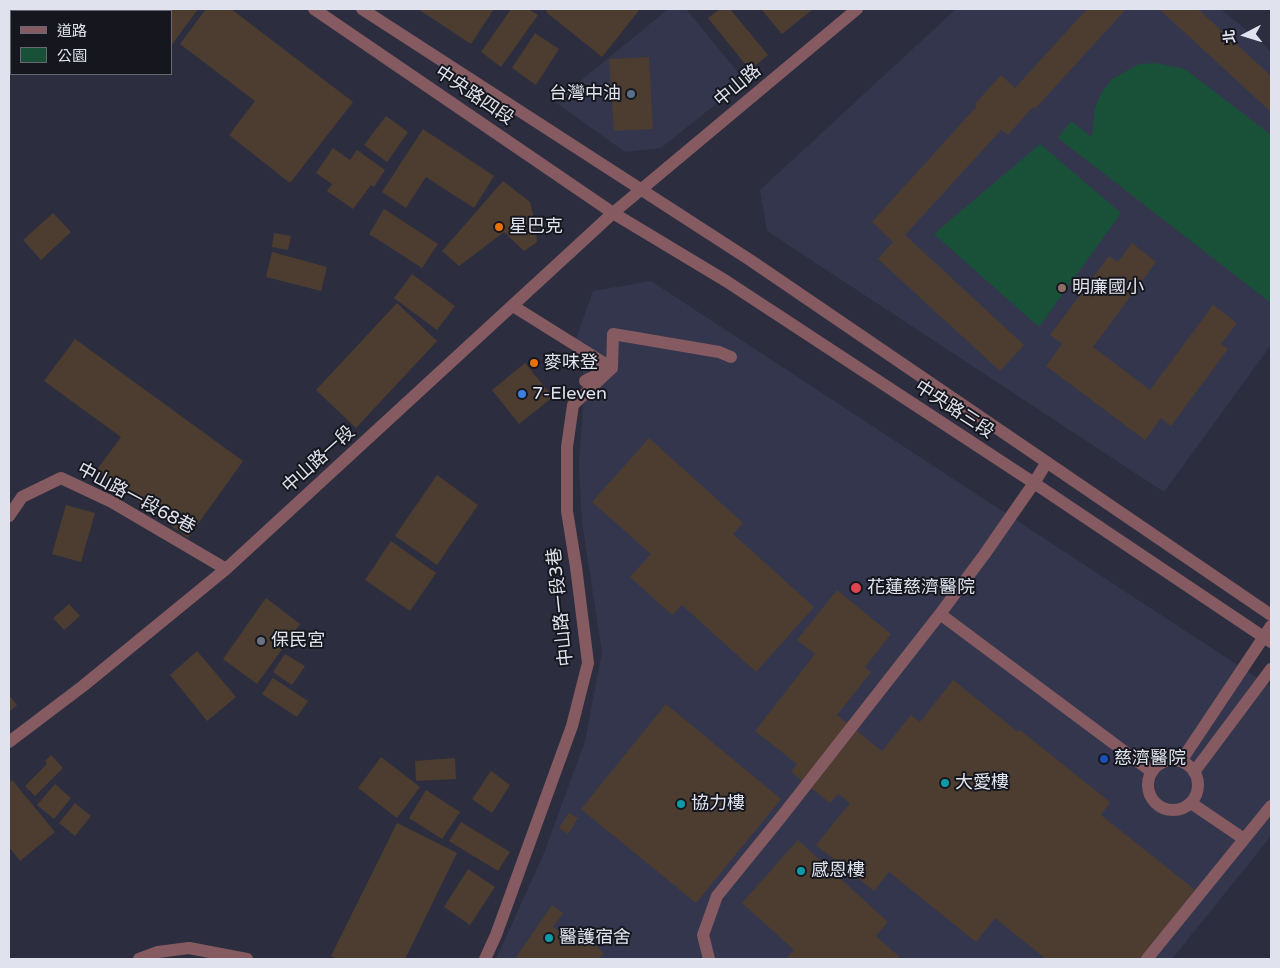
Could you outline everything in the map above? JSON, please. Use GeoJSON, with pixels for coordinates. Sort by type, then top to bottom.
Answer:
{"type":"FeatureCollection","features":[{"type":"Feature","properties":{"kind":"street","name":"中央路四段"},"geometry":{"type":"LineString","coordinates":[[314,9],[614,213]]}},
{"type":"Feature","properties":{"kind":"street","name":"中央路四段"},"geometry":{"type":"LineString","coordinates":[[362,9],[641,191]]}},
{"type":"Feature","properties":{"kind":"street","name":"中山路"},"geometry":{"type":"LineString","coordinates":[[641,191],[858,9]]}},
{"type":"Feature","properties":{"kind":"street","name":"中山路一段"},"geometry":{"type":"LineString","coordinates":[[9,742],[83,686],[226,568],[614,213],[641,191]]}},
{"type":"Feature","properties":{"kind":"street","name":"中央路三段"},"geometry":{"type":"LineString","coordinates":[[641,191],[750,260],[1271,615]]}},
{"type":"Feature","properties":{"kind":"street","name":"中央路三段"},"geometry":{"type":"LineString","coordinates":[[614,213],[726,281],[1269,635]]}},
{"type":"Feature","properties":{"kind":"street"},"geometry":{"type":"LineString","coordinates":[[513,306],[612,368]]}},
{"type":"Feature","properties":{"kind":"street"},"geometry":{"type":"LineString","coordinates":[[612,368],[613,334],[719,352],[731,357]]}},
{"type":"Feature","properties":{"kind":"street"},"geometry":{"type":"LineString","coordinates":[[585,381],[612,368]]}},
{"type":"Feature","properties":{"kind":"street","name":"中山路一段3巷"},"geometry":{"type":"LineString","coordinates":[[486,959],[572,726],[588,663],[567,511],[567,447],[573,405],[612,368]]}},
{"type":"Feature","properties":{"kind":"street"},"geometry":{"type":"LineString","coordinates":[[709,959],[703,934],[716,896],[782,816],[940,614],[984,555],[1047,462]]}},
{"type":"Feature","properties":{"kind":"street","name":"中山路一段68巷"},"geometry":{"type":"LineString","coordinates":[[9,516],[22,497],[61,478],[112,502],[226,568]]}},
{"type":"Feature","properties":{"kind":"street"},"geometry":{"type":"LineString","coordinates":[[940,614],[1152,772]]}},
{"type":"Feature","properties":{"kind":"street"},"geometry":{"type":"LineString","coordinates":[[1181,761],[1269,635]]}},
{"type":"Feature","properties":{"kind":"street"},"geometry":{"type":"LineString","coordinates":[[1194,772],[1271,668]]}},
{"type":"Feature","properties":{"kind":"street"},"geometry":{"type":"LineString","coordinates":[[1165,761],[1181,761],[1194,772],[1198,788],[1196,796],[1185,808],[1169,810],[1154,802],[1148,788],[1148,779],[1157,765],[1165,761]]}},
{"type":"Feature","properties":{"kind":"street"},"geometry":{"type":"LineString","coordinates":[[1191,802],[1244,839]]}},
{"type":"Feature","properties":{"kind":"street"},"geometry":{"type":"LineString","coordinates":[[1147,959],[1271,806]]}},
{"type":"Feature","properties":{"kind":"street"},"geometry":{"type":"LineString","coordinates":[[139,959],[158,952],[189,948],[247,959]]}},
{"type":"Feature","properties":{"kind":"shaded area"},"geometry":{"type":"Polygon","coordinates":[[[668,9],[686,9],[745,81],[661,148],[625,152],[555,102],[668,9]]]}},
{"type":"Feature","properties":{"kind":"shaded area","name":"明廉國小"},"geometry":{"type":"Polygon","coordinates":[[[956,9],[1221,9],[1271,51],[1271,345],[1164,492],[767,231],[760,190],[956,9]]]}},
{"type":"Feature","properties":{"kind":"shaded area","name":"花蓮慈濟醫院"},"geometry":{"type":"Polygon","coordinates":[[[651,281],[1271,687],[1271,836],[1172,959],[496,959],[544,853],[585,741],[602,652],[582,523],[579,463],[585,381],[576,339],[593,291],[651,281]]]}},
{"type":"Feature","properties":{"kind":"green space"},"geometry":{"type":"Polygon","coordinates":[[[1156,63],[1185,69],[1271,135],[1271,303],[1058,138],[1071,121],[1092,137],[1095,108],[1102,92],[1112,79],[1139,64],[1156,63]]]}},
{"type":"Feature","properties":{"kind":"green space"},"geometry":{"type":"Polygon","coordinates":[[[1040,144],[1121,213],[1039,327],[934,234],[1040,144]]]}},
{"type":"Feature","properties":{"kind":"building"},"geometry":{"type":"Polygon","coordinates":[[[74,9],[198,9],[172,45],[172,10],[74,9]]]}},
{"type":"Feature","properties":{"kind":"building"},"geometry":{"type":"Polygon","coordinates":[[[206,9],[231,9],[353,102],[290,183],[229,135],[255,101],[180,44],[206,9]]]}},
{"type":"Feature","properties":{"kind":"building"},"geometry":{"type":"Polygon","coordinates":[[[418,9],[494,9],[471,44],[418,9]]]}},
{"type":"Feature","properties":{"kind":"building"},"geometry":{"type":"Polygon","coordinates":[[[511,9],[528,9],[538,15],[501,67],[481,52],[511,9]]]}},
{"type":"Feature","properties":{"kind":"building"},"geometry":{"type":"Polygon","coordinates":[[[548,9],[640,9],[602,57],[546,12],[548,9]]]}},
{"type":"Feature","properties":{"kind":"building"},"geometry":{"type":"Polygon","coordinates":[[[720,9],[730,9],[768,55],[750,70],[708,18],[720,9]]]}},
{"type":"Feature","properties":{"kind":"building"},"geometry":{"type":"Polygon","coordinates":[[[761,9],[813,9],[782,34],[761,9]]]}},
{"type":"Feature","properties":{"kind":"building"},"geometry":{"type":"Polygon","coordinates":[[[1087,9],[1126,9],[1035,109],[1033,107],[1008,135],[1001,130],[905,235],[1024,345],[1000,371],[878,259],[893,242],[872,222],[977,106],[975,104],[1001,75],[1015,88],[1087,9]]]}},
{"type":"Feature","properties":{"kind":"building"},"geometry":{"type":"Polygon","coordinates":[[[1159,9],[1198,9],[1271,76],[1271,112],[1159,9]]]}},
{"type":"Feature","properties":{"kind":"building"},"geometry":{"type":"Polygon","coordinates":[[[535,33],[559,49],[536,85],[512,68],[535,33]]]}},
{"type":"Feature","properties":{"kind":"building","name":"台灣中油"},"geometry":{"type":"Polygon","coordinates":[[[649,57],[653,129],[614,131],[609,59],[649,57]]]}},
{"type":"Feature","properties":{"kind":"building"},"geometry":{"type":"Polygon","coordinates":[[[386,116],[408,132],[387,162],[364,145],[386,116]]]}},
{"type":"Feature","properties":{"kind":"building"},"geometry":{"type":"Polygon","coordinates":[[[423,129],[494,176],[474,208],[426,177],[406,208],[382,192],[423,129]]]}},
{"type":"Feature","properties":{"kind":"building"},"geometry":{"type":"Polygon","coordinates":[[[333,148],[350,160],[357,150],[385,170],[374,187],[371,185],[353,209],[327,191],[332,184],[316,173],[333,148]]]}},
{"type":"Feature","properties":{"kind":"building","name":"星巴克"},"geometry":{"type":"Polygon","coordinates":[[[503,181],[530,202],[537,242],[524,251],[504,232],[459,266],[442,251],[503,181]]]}},
{"type":"Feature","properties":{"kind":"building"},"geometry":{"type":"Polygon","coordinates":[[[384,209],[438,244],[422,268],[369,234],[384,209]]]}},
{"type":"Feature","properties":{"kind":"building"},"geometry":{"type":"Polygon","coordinates":[[[53,213],[71,232],[41,260],[23,240],[53,213]]]}},
{"type":"Feature","properties":{"kind":"building"},"geometry":{"type":"Polygon","coordinates":[[[274,233],[291,236],[288,250],[272,247],[274,233]]]}},
{"type":"Feature","properties":{"kind":"building"},"geometry":{"type":"Polygon","coordinates":[[[1132,243],[1156,262],[1093,347],[1150,390],[1213,305],[1237,323],[1221,344],[1228,349],[1171,426],[1161,418],[1145,440],[1046,366],[1062,344],[1050,335],[1109,256],[1118,262],[1132,243]]]}},
{"type":"Feature","properties":{"kind":"building"},"geometry":{"type":"Polygon","coordinates":[[[272,252],[327,267],[321,291],[266,277],[272,252]]]}},
{"type":"Feature","properties":{"kind":"building"},"geometry":{"type":"Polygon","coordinates":[[[412,274],[455,306],[437,330],[394,298],[412,274]]]}},
{"type":"Feature","properties":{"kind":"building"},"geometry":{"type":"Polygon","coordinates":[[[397,303],[437,341],[356,428],[316,390],[397,303]]]}},
{"type":"Feature","properties":{"kind":"building"},"geometry":{"type":"Polygon","coordinates":[[[75,339],[243,461],[188,538],[96,471],[121,437],[44,381],[75,339]]]}},
{"type":"Feature","properties":{"kind":"building","name":"7-Eleven"},"geometry":{"type":"Polygon","coordinates":[[[525,363],[553,397],[519,424],[492,390],[525,363]]]}},
{"type":"Feature","properties":{"kind":"building"},"geometry":{"type":"Polygon","coordinates":[[[649,438],[743,523],[733,534],[814,607],[756,672],[682,605],[672,615],[630,577],[651,554],[592,502],[649,438]]]}},
{"type":"Feature","properties":{"kind":"building"},"geometry":{"type":"Polygon","coordinates":[[[437,475],[478,505],[437,565],[395,536],[437,475]]]}},
{"type":"Feature","properties":{"kind":"building"},"geometry":{"type":"Polygon","coordinates":[[[66,505],[95,513],[81,562],[52,554],[66,505]]]}},
{"type":"Feature","properties":{"kind":"building"},"geometry":{"type":"Polygon","coordinates":[[[391,541],[436,573],[410,611],[365,580],[391,541]]]}},
{"type":"Feature","properties":{"kind":"building","name":"大愛樓"},"geometry":{"type":"Polygon","coordinates":[[[837,590],[891,634],[865,667],[871,672],[837,715],[882,751],[911,715],[920,722],[953,680],[1018,732],[1020,730],[1110,802],[1101,815],[1195,890],[1140,959],[1046,959],[995,918],[976,942],[889,872],[874,891],[816,845],[850,803],[838,794],[830,803],[791,772],[797,764],[755,731],[815,654],[797,640],[837,590]]]}},
{"type":"Feature","properties":{"kind":"building","name":"保民宮"},"geometry":{"type":"Polygon","coordinates":[[[266,598],[300,624],[257,684],[223,659],[266,598]]]}},
{"type":"Feature","properties":{"kind":"building"},"geometry":{"type":"Polygon","coordinates":[[[69,604],[80,616],[64,630],[53,618],[69,604]]]}},
{"type":"Feature","properties":{"kind":"building"},"geometry":{"type":"Polygon","coordinates":[[[197,651],[236,697],[207,721],[170,675],[197,651]]]}},
{"type":"Feature","properties":{"kind":"building"},"geometry":{"type":"Polygon","coordinates":[[[285,654],[305,666],[292,685],[273,672],[285,654]]]}},
{"type":"Feature","properties":{"kind":"building"},"geometry":{"type":"Polygon","coordinates":[[[273,678],[308,701],[297,717],[262,694],[273,678]]]}},
{"type":"Feature","properties":{"kind":"building"},"geometry":{"type":"Polygon","coordinates":[[[9,695],[17,705],[9,712],[9,695]]]}},
{"type":"Feature","properties":{"kind":"building","name":"協力樓"},"geometry":{"type":"Polygon","coordinates":[[[666,704],[781,799],[696,903],[581,809],[666,704]]]}},
{"type":"Feature","properties":{"kind":"building"},"geometry":{"type":"Polygon","coordinates":[[[51,755],[63,768],[35,796],[25,786],[47,764],[45,761],[51,755]]]}},
{"type":"Feature","properties":{"kind":"building"},"geometry":{"type":"Polygon","coordinates":[[[381,757],[420,787],[397,818],[358,788],[381,757]]]}},
{"type":"Feature","properties":{"kind":"building"},"geometry":{"type":"Polygon","coordinates":[[[455,758],[456,779],[416,781],[415,761],[455,758]]]}},
{"type":"Feature","properties":{"kind":"building"},"geometry":{"type":"Polygon","coordinates":[[[491,771],[510,785],[492,813],[472,799],[491,771]]]}},
{"type":"Feature","properties":{"kind":"building"},"geometry":{"type":"Polygon","coordinates":[[[12,780],[55,832],[20,861],[9,847],[9,783],[12,780]]]}},
{"type":"Feature","properties":{"kind":"building"},"geometry":{"type":"Polygon","coordinates":[[[55,784],[71,798],[54,819],[37,805],[55,784]]]}},
{"type":"Feature","properties":{"kind":"building"},"geometry":{"type":"Polygon","coordinates":[[[426,790],[460,812],[442,839],[409,818],[426,790]]]}},
{"type":"Feature","properties":{"kind":"building"},"geometry":{"type":"Polygon","coordinates":[[[75,803],[91,816],[75,836],[59,823],[75,803]]]}},
{"type":"Feature","properties":{"kind":"building"},"geometry":{"type":"Polygon","coordinates":[[[569,813],[578,818],[568,834],[559,828],[569,813]]]}},
{"type":"Feature","properties":{"kind":"building"},"geometry":{"type":"Polygon","coordinates":[[[461,822],[510,852],[498,871],[449,841],[461,822]]]}},
{"type":"Feature","properties":{"kind":"building"},"geometry":{"type":"Polygon","coordinates":[[[397,823],[457,853],[405,959],[338,959],[331,956],[397,823]]]}},
{"type":"Feature","properties":{"kind":"building","name":"感恩樓"},"geometry":{"type":"Polygon","coordinates":[[[798,840],[888,922],[876,936],[902,959],[786,959],[794,950],[742,903],[798,840]]]}},
{"type":"Feature","properties":{"kind":"building"},"geometry":{"type":"Polygon","coordinates":[[[468,869],[495,887],[470,925],[444,907],[468,869]]]}},
{"type":"Feature","properties":{"kind":"building","name":"醫護宿舍"},"geometry":{"type":"Polygon","coordinates":[[[552,905],[563,913],[553,927],[570,939],[581,929],[604,954],[598,959],[515,959],[552,905]]]}},
{"type":"Feature","properties":{"kind":"place","name":"台灣中油"},"geometry":{"type":"Point","coordinates":[631,94]}},
{"type":"Feature","properties":{"kind":"place","name":"星巴克"},"geometry":{"type":"Point","coordinates":[499,227]}},
{"type":"Feature","properties":{"kind":"place","name":"明廉國小"},"geometry":{"type":"Point","coordinates":[1062,288]}},
{"type":"Feature","properties":{"kind":"place","name":"麥味登"},"geometry":{"type":"Point","coordinates":[534,363]}},
{"type":"Feature","properties":{"kind":"place","name":"7-Eleven"},"geometry":{"type":"Point","coordinates":[522,394]}},
{"type":"Feature","properties":{"kind":"place","name":"花蓮慈濟醫院"},"geometry":{"type":"Point","coordinates":[856,588]}},
{"type":"Feature","properties":{"kind":"place","name":"保民宮"},"geometry":{"type":"Point","coordinates":[261,641]}},
{"type":"Feature","properties":{"kind":"place","name":"慈濟醫院"},"geometry":{"type":"Point","coordinates":[1104,759]}},
{"type":"Feature","properties":{"kind":"place","name":"大愛樓"},"geometry":{"type":"Point","coordinates":[945,783]}},
{"type":"Feature","properties":{"kind":"place","name":"協力樓"},"geometry":{"type":"Point","coordinates":[681,804]}},
{"type":"Feature","properties":{"kind":"place","name":"感恩樓"},"geometry":{"type":"Point","coordinates":[801,871]}},
{"type":"Feature","properties":{"kind":"place","name":"醫護宿舍"},"geometry":{"type":"Point","coordinates":[549,938]}}]}
